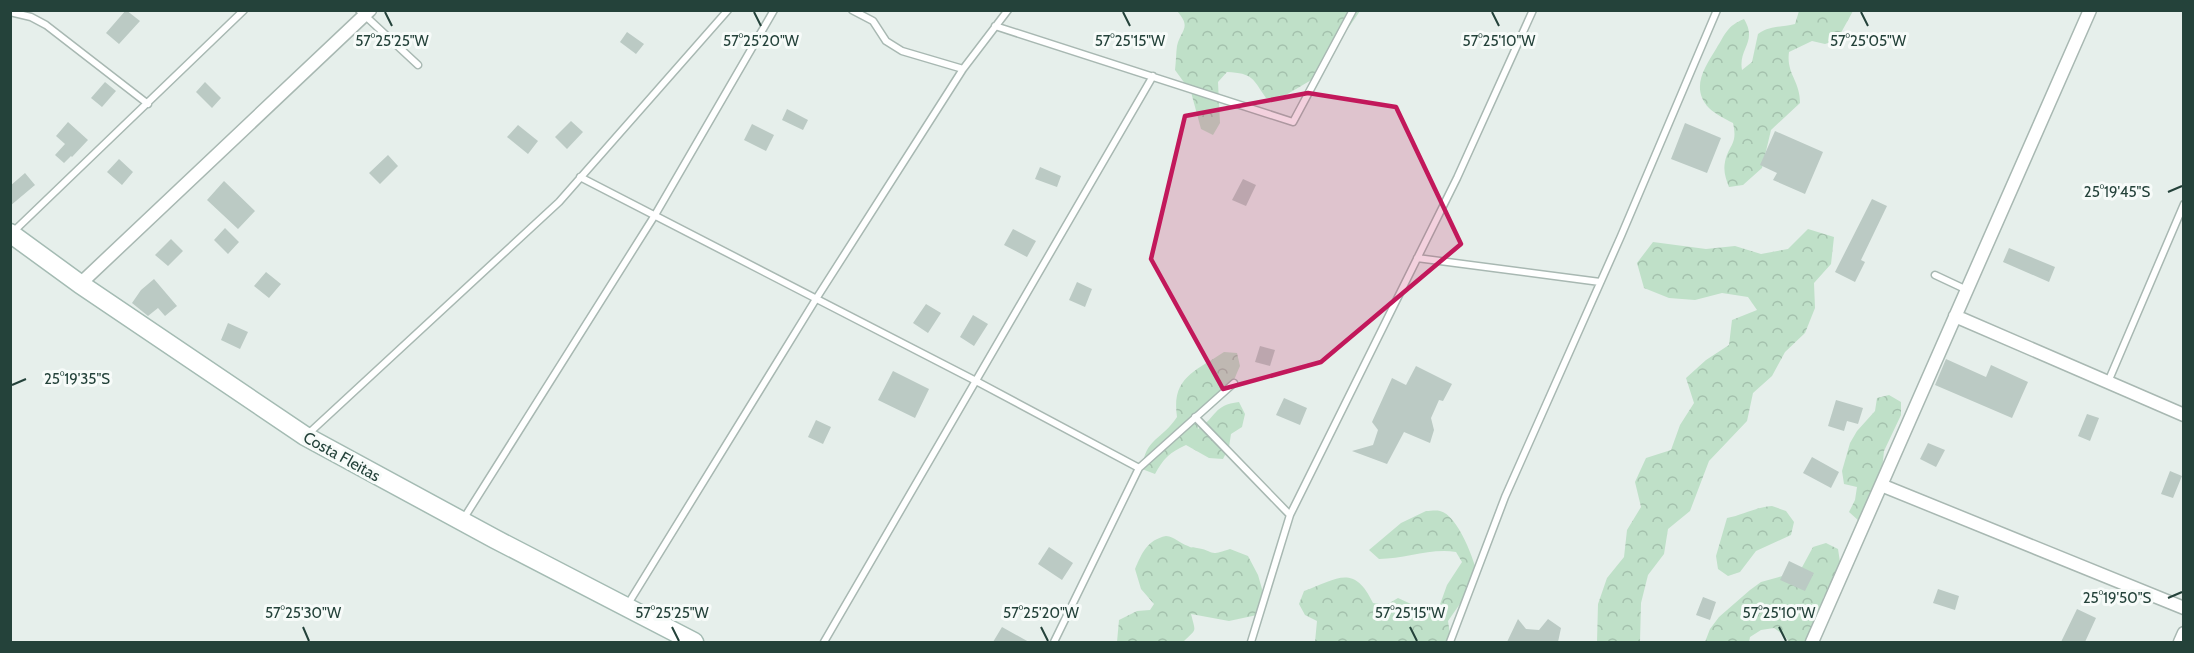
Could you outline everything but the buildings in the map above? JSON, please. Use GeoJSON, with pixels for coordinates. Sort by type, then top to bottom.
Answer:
{"type":"FeatureCollection","features":[{"type":"Feature","properties":{"kind":"main road","name":"Costa Fleitas"},"geometry":{"type":"LineString","coordinates":[[11,234],[80,284],[305,436],[694,642]]}},
{"type":"Feature","properties":{"kind":"street"},"geometry":{"type":"LineString","coordinates":[[1812,642],[2090,10]]}},
{"type":"Feature","properties":{"kind":"street"},"geometry":{"type":"LineString","coordinates":[[80,284],[364,12]]}},
{"type":"Feature","properties":{"kind":"street"},"geometry":{"type":"LineString","coordinates":[[1955,316],[2184,415]]}},
{"type":"Feature","properties":{"kind":"street"},"geometry":{"type":"LineString","coordinates":[[1881,485],[2184,608]]}},
{"type":"Feature","properties":{"kind":"street"},"geometry":{"type":"LineString","coordinates":[[2180,642],[2184,633]]}},
{"type":"Feature","properties":{"kind":"lane"},"geometry":{"type":"LineString","coordinates":[[11,234],[244,10]]}},
{"type":"Feature","properties":{"kind":"lane"},"geometry":{"type":"LineString","coordinates":[[305,436],[559,202],[728,10]]}},
{"type":"Feature","properties":{"kind":"lane"},"geometry":{"type":"LineString","coordinates":[[462,521],[655,215],[774,10]]}},
{"type":"Feature","properties":{"kind":"lane"},"geometry":{"type":"LineString","coordinates":[[852,10],[873,21],[886,41],[902,51],[963,69]]}},
{"type":"Feature","properties":{"kind":"lane"},"geometry":{"type":"LineString","coordinates":[[626,607],[816,298],[963,69],[1008,10]]}},
{"type":"Feature","properties":{"kind":"lane"},"geometry":{"type":"LineString","coordinates":[[995,26],[1293,122],[1353,10]]}},
{"type":"Feature","properties":{"kind":"lane"},"geometry":{"type":"LineString","coordinates":[[1251,642],[1290,515],[1457,178],[1533,10]]}},
{"type":"Feature","properties":{"kind":"lane"},"geometry":{"type":"LineString","coordinates":[[1450,642],[1504,497],[1600,282],[1717,10]]}},
{"type":"Feature","properties":{"kind":"lane"},"geometry":{"type":"LineString","coordinates":[[10,12],[31,17],[46,25],[148,104]]}},
{"type":"Feature","properties":{"kind":"lane"},"geometry":{"type":"LineString","coordinates":[[364,12],[418,65]]}},
{"type":"Feature","properties":{"kind":"lane"},"geometry":{"type":"LineString","coordinates":[[824,642],[1153,76]]}},
{"type":"Feature","properties":{"kind":"lane"},"geometry":{"type":"LineString","coordinates":[[580,177],[976,381],[1139,468]]}},
{"type":"Feature","properties":{"kind":"lane"},"geometry":{"type":"LineString","coordinates":[[2108,382],[2184,204]]}},
{"type":"Feature","properties":{"kind":"lane"},"geometry":{"type":"LineString","coordinates":[[1417,258],[1600,282]]}},
{"type":"Feature","properties":{"kind":"lane"},"geometry":{"type":"LineString","coordinates":[[1935,275],[1967,290]]}},
{"type":"Feature","properties":{"kind":"lane"},"geometry":{"type":"LineString","coordinates":[[1054,642],[1139,468],[1234,383]]}},
{"type":"Feature","properties":{"kind":"lane"},"geometry":{"type":"LineString","coordinates":[[1195,417],[1290,515]]}},
{"type":"Feature","properties":{"kind":"highlighted area"},"geometry":{"type":"Polygon","coordinates":[[[1308,93],[1396,107],[1461,244],[1321,362],[1223,389],[1151,259],[1185,116],[1308,93]]]}},
{"type":"Feature","properties":{"kind":"green space"},"geometry":{"type":"Polygon","coordinates":[[[1177,11],[1360,11],[1313,79],[1279,99],[1266,98],[1251,78],[1227,72],[1218,82],[1220,123],[1213,135],[1201,129],[1191,92],[1175,70],[1177,46],[1185,25],[1177,11]]]}},
{"type":"Feature","properties":{"kind":"green space"},"geometry":{"type":"Polygon","coordinates":[[[1799,11],[1853,11],[1837,40],[1825,44],[1812,41],[1789,52],[1789,66],[1798,88],[1800,103],[1771,130],[1762,168],[1743,185],[1729,187],[1724,165],[1734,140],[1733,123],[1714,112],[1703,100],[1700,85],[1704,70],[1725,34],[1734,24],[1744,19],[1748,27],[1749,34],[1742,70],[1752,62],[1758,34],[1771,28],[1795,24],[1799,11]]]}},
{"type":"Feature","properties":{"kind":"green space"},"geometry":{"type":"Polygon","coordinates":[[[1808,229],[1834,237],[1831,264],[1814,283],[1815,308],[1805,333],[1785,352],[1772,376],[1753,393],[1747,421],[1709,461],[1690,511],[1668,529],[1664,554],[1648,575],[1641,603],[1640,642],[1597,642],[1598,604],[1607,578],[1624,557],[1627,530],[1641,507],[1635,482],[1646,458],[1671,450],[1680,425],[1694,403],[1686,378],[1706,360],[1729,345],[1732,320],[1757,310],[1748,297],[1722,293],[1695,300],[1669,298],[1644,288],[1637,263],[1653,242],[1706,249],[1735,246],[1761,254],[1788,249],[1808,229]]]}},
{"type":"Feature","properties":{"kind":"green space"},"geometry":{"type":"Polygon","coordinates":[[[1224,352],[1237,353],[1240,366],[1227,392],[1202,409],[1198,420],[1198,429],[1224,406],[1239,402],[1245,414],[1242,427],[1231,434],[1229,447],[1223,459],[1209,458],[1186,445],[1168,457],[1155,474],[1142,469],[1150,445],[1177,417],[1176,404],[1182,384],[1195,370],[1224,352]]]}},
{"type":"Feature","properties":{"kind":"green space"},"geometry":{"type":"Polygon","coordinates":[[[1889,395],[1901,402],[1901,415],[1884,451],[1880,489],[1859,521],[1849,512],[1855,500],[1857,487],[1844,484],[1842,471],[1850,443],[1857,431],[1875,411],[1877,398],[1889,395]]]}},
{"type":"Feature","properties":{"kind":"green space"},"geometry":{"type":"Polygon","coordinates":[[[1772,506],[1786,511],[1794,522],[1791,535],[1756,551],[1740,572],[1728,576],[1718,569],[1716,556],[1727,518],[1772,506]]]}},
{"type":"Feature","properties":{"kind":"green space"},"geometry":{"type":"Polygon","coordinates":[[[1426,511],[1440,511],[1447,514],[1453,521],[1469,550],[1478,578],[1448,621],[1449,642],[1315,642],[1317,621],[1305,615],[1299,604],[1304,591],[1335,579],[1352,578],[1366,591],[1373,603],[1386,605],[1398,598],[1424,610],[1438,610],[1447,585],[1462,562],[1456,552],[1437,551],[1379,559],[1369,550],[1401,523],[1426,511]]]}},
{"type":"Feature","properties":{"kind":"green space"},"geometry":{"type":"Polygon","coordinates":[[[1166,536],[1212,553],[1230,549],[1248,556],[1258,575],[1264,596],[1257,615],[1229,621],[1191,614],[1194,630],[1183,642],[1117,642],[1119,620],[1137,611],[1150,610],[1154,604],[1141,589],[1135,569],[1150,544],[1166,536]]]}},
{"type":"Feature","properties":{"kind":"green space"},"geometry":{"type":"Polygon","coordinates":[[[1826,543],[1838,549],[1840,562],[1837,576],[1823,598],[1824,611],[1808,642],[1789,642],[1774,628],[1761,630],[1750,637],[1749,642],[1705,642],[1710,629],[1719,617],[1750,590],[1761,582],[1800,571],[1813,547],[1826,543]]]}}]}
